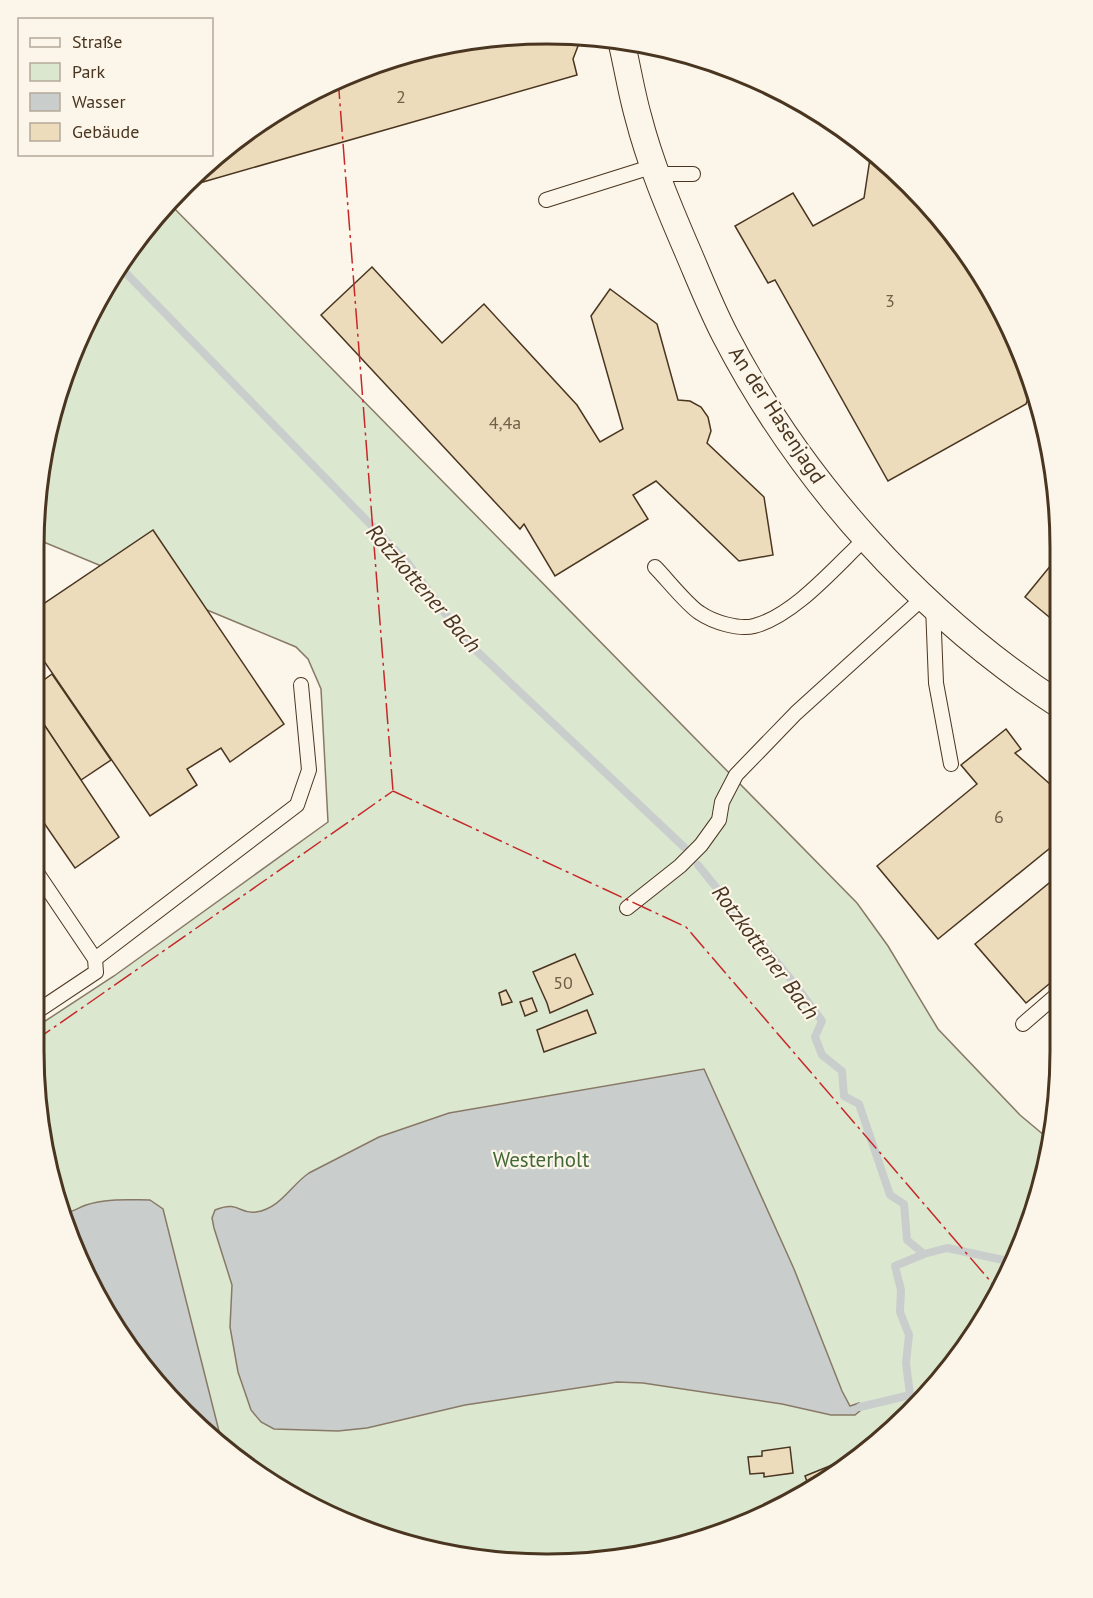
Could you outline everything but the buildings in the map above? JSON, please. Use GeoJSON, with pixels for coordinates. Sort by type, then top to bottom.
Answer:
{"type":"FeatureCollection","features":[{"type":"Feature","properties":{"kind":"street","name":"An der Hasenjagd"},"geometry":{"type":"LineString","coordinates":[[623,50],[638,116],[664,196],[707,299],[742,367],[782,431],[866,538],[928,601],[1021,679],[1050,698]]}},
{"type":"Feature","properties":{"kind":"lane"},"geometry":{"type":"LineString","coordinates":[[546,200],[655,170],[693,174]]}},
{"type":"Feature","properties":{"kind":"lane"},"geometry":{"type":"LineString","coordinates":[[655,567],[700,613],[728,624],[752,627],[773,619],[794,606],[866,538]]}},
{"type":"Feature","properties":{"kind":"lane"},"geometry":{"type":"LineString","coordinates":[[928,601],[936,683],[951,764]]}},
{"type":"Feature","properties":{"kind":"lane"},"geometry":{"type":"LineString","coordinates":[[627,908],[680,866],[700,845],[719,820],[722,802],[736,775],[796,713],[928,601]]}},
{"type":"Feature","properties":{"kind":"lane"},"geometry":{"type":"LineString","coordinates":[[95,959],[297,805],[309,770],[300,685]]}},
{"type":"Feature","properties":{"kind":"lane"},"geometry":{"type":"LineString","coordinates":[[44,883],[95,959],[96,972],[44,1007]]}},
{"type":"Feature","properties":{"kind":"lane"},"geometry":{"type":"LineString","coordinates":[[1023,1024],[1050,1001]]}},
{"type":"Feature","properties":{"kind":"green space","name":"Westerholt"},"geometry":{"type":"Polygon","coordinates":[[[174,208],[857,903],[888,946],[938,1029],[1020,1115],[1042,1134],[1032,1182],[1011,1244],[998,1274],[965,1331],[946,1358],[902,1407],[853,1451],[826,1470],[769,1503],[739,1516],[708,1528],[645,1545],[579,1553],[546,1554],[481,1550],[448,1545],[385,1528],[354,1516],[324,1503],[267,1470],[240,1451],[191,1407],[147,1358],[128,1331],[95,1274],[70,1213],[61,1182],[48,1117],[44,1022],[114,976],[328,822],[321,689],[308,659],[296,647],[44,542],[48,481],[53,448],[70,385],[82,354],[95,324],[128,267],[147,240],[174,208]]]}},
{"type":"Feature","properties":{"kind":"water"},"geometry":{"type":"Polygon","coordinates":[[[704,1069],[794,1269],[842,1391],[850,1406],[859,1403],[861,1410],[855,1415],[831,1415],[782,1404],[643,1383],[617,1382],[465,1405],[367,1428],[338,1431],[274,1429],[261,1422],[251,1410],[238,1372],[230,1327],[232,1285],[214,1228],[212,1218],[215,1210],[234,1207],[246,1212],[265,1210],[279,1201],[309,1173],[379,1137],[449,1113],[704,1069]]]}},
{"type":"Feature","properties":{"kind":"water"},"geometry":{"type":"Polygon","coordinates":[[[118,1200],[150,1200],[163,1209],[220,1434],[168,1383],[147,1358],[128,1331],[95,1274],[70,1212],[86,1205],[118,1200]]]}},
{"type":"Feature","properties":{"kind":"waterway","name":"Rotzkottener Bach"},"geometry":{"type":"LineString","coordinates":[[125,272],[407,562],[465,640],[684,847]]}},
{"type":"Feature","properties":{"kind":"waterway","name":"Rotzkottener Bach"},"geometry":{"type":"LineString","coordinates":[[698,865],[822,1021],[815,1037],[822,1055],[842,1071],[844,1096],[859,1104],[890,1195],[904,1204],[907,1240],[924,1254]]}},
{"type":"Feature","properties":{"kind":"waterway"},"geometry":{"type":"LineString","coordinates":[[860,1407],[910,1395],[906,1363],[909,1335],[900,1312],[901,1290],[895,1266],[924,1254],[947,1248],[1004,1260]]}},
{"type":"Feature","properties":{"kind":"power"},"geometry":{"type":"LineString","coordinates":[[339,89],[393,791]]}},
{"type":"Feature","properties":{"kind":"power"},"geometry":{"type":"LineString","coordinates":[[393,791],[686,927],[993,1284]]}},
{"type":"Feature","properties":{"kind":"power"},"geometry":{"type":"LineString","coordinates":[[44,1034],[393,791]]}}]}
